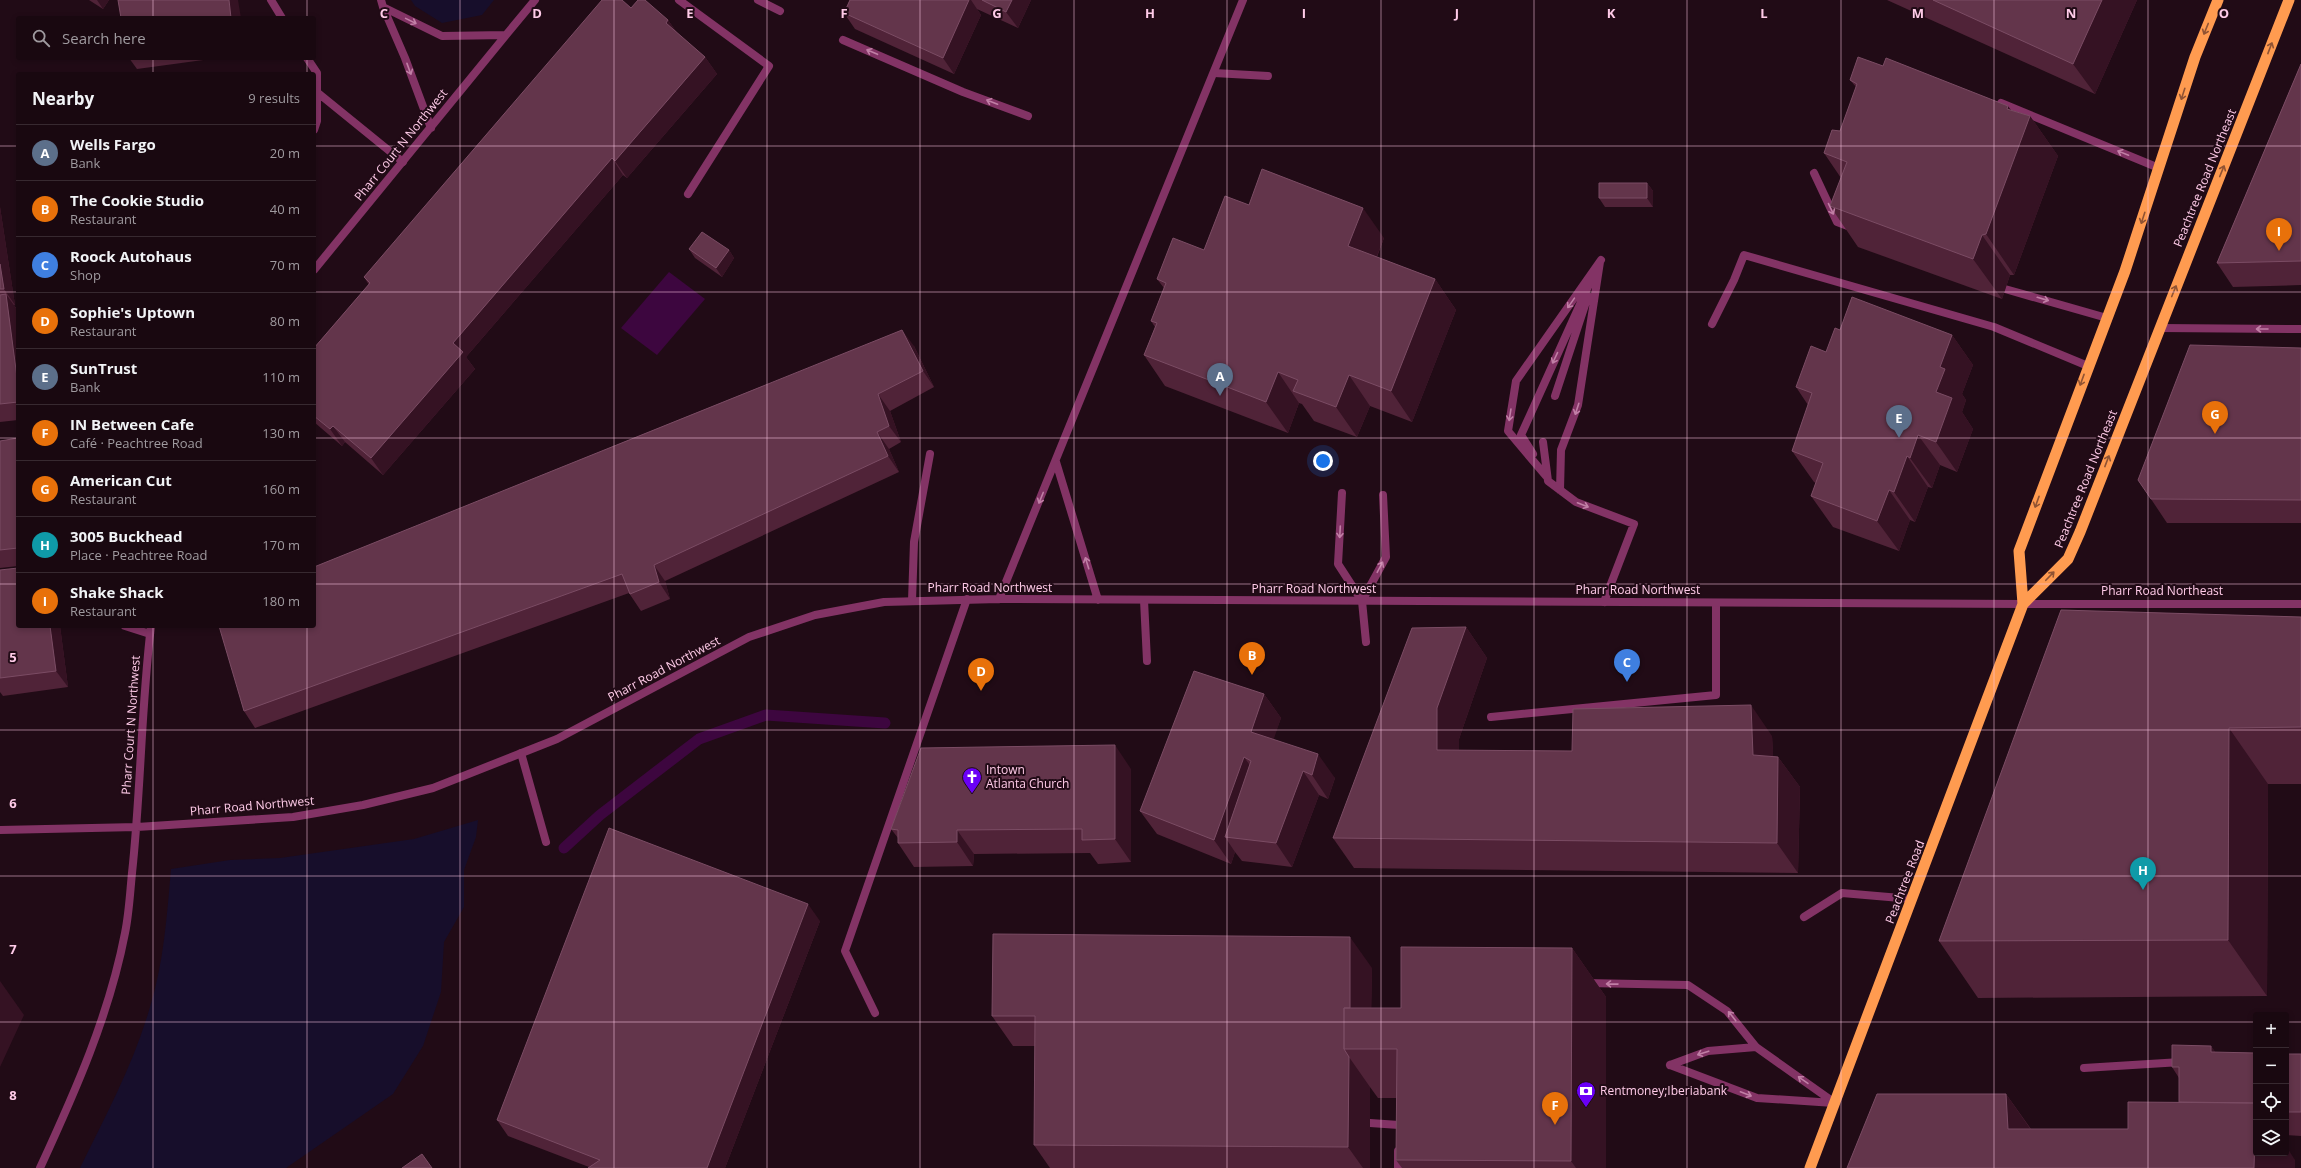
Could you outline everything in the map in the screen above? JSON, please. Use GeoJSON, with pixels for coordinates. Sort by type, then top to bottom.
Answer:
{"type":"FeatureCollection","features":[{"type":"Feature","properties":{"kind":"highway"},"geometry":{"type":"LineString","coordinates":[[2023,604],[2019,551],[2125,270],[2195,57],[2218,0]]}},
{"type":"Feature","properties":{"kind":"highway","name":"Peachtree Road Northeast"},"geometry":{"type":"LineString","coordinates":[[2023,604],[2068,559],[2289,0]]}},
{"type":"Feature","properties":{"kind":"highway","name":"Peachtree Road"},"geometry":{"type":"LineString","coordinates":[[1810,1168],[2023,604]]}},
{"type":"Feature","properties":{"kind":"street"},"geometry":{"type":"LineString","coordinates":[[271,0],[281,16]]}},
{"type":"Feature","properties":{"kind":"street","name":"Pharr Court N Northwest"},"geometry":{"type":"LineString","coordinates":[[316,268],[535,0]]}},
{"type":"Feature","properties":{"kind":"street"},"geometry":{"type":"LineString","coordinates":[[678,0],[770,66],[688,194]]}},
{"type":"Feature","properties":{"kind":"street"},"geometry":{"type":"LineString","coordinates":[[758,0],[780,10]]}},
{"type":"Feature","properties":{"kind":"street"},"geometry":{"type":"LineString","coordinates":[[999,599],[1243,0]]}},
{"type":"Feature","properties":{"kind":"street"},"geometry":{"type":"LineString","coordinates":[[382,4],[442,36],[506,36]]}},
{"type":"Feature","properties":{"kind":"street"},"geometry":{"type":"LineString","coordinates":[[382,4],[405,58],[430,128]]}},
{"type":"Feature","properties":{"kind":"street"},"geometry":{"type":"LineString","coordinates":[[843,40],[963,92],[1028,116]]}},
{"type":"Feature","properties":{"kind":"street"},"geometry":{"type":"LineString","coordinates":[[308,60],[317,73],[318,93],[316,124]]}},
{"type":"Feature","properties":{"kind":"street"},"geometry":{"type":"LineString","coordinates":[[1214,73],[1268,76]]}},
{"type":"Feature","properties":{"kind":"street"},"geometry":{"type":"LineString","coordinates":[[318,93],[403,162]]}},
{"type":"Feature","properties":{"kind":"street"},"geometry":{"type":"LineString","coordinates":[[1994,101],[2159,168]]}},
{"type":"Feature","properties":{"kind":"street"},"geometry":{"type":"LineString","coordinates":[[1814,173],[1837,222],[1864,233]]}},
{"type":"Feature","properties":{"kind":"street"},"geometry":{"type":"LineString","coordinates":[[1712,324],[1734,280],[1744,255],[1994,327],[2088,366]]}},
{"type":"Feature","properties":{"kind":"street"},"geometry":{"type":"LineString","coordinates":[[1555,396],[1601,260]]}},
{"type":"Feature","properties":{"kind":"street"},"geometry":{"type":"LineString","coordinates":[[1547,479],[1521,435],[1601,260]]}},
{"type":"Feature","properties":{"kind":"street"},"geometry":{"type":"LineString","coordinates":[[1601,260],[1516,381],[1508,431],[1547,479],[1576,502],[1634,524],[1604,602]]}},
{"type":"Feature","properties":{"kind":"street"},"geometry":{"type":"LineString","coordinates":[[1560,490],[1561,450],[1578,405],[1601,260]]}},
{"type":"Feature","properties":{"kind":"street"},"geometry":{"type":"LineString","coordinates":[[2005,289],[2107,318]]}},
{"type":"Feature","properties":{"kind":"street"},"geometry":{"type":"LineString","coordinates":[[2160,328],[2301,329]]}},
{"type":"Feature","properties":{"kind":"street"},"geometry":{"type":"LineString","coordinates":[[1543,442],[1547,479]]}},
{"type":"Feature","properties":{"kind":"street"},"geometry":{"type":"LineString","coordinates":[[912,601],[914,542],[930,454]]}},
{"type":"Feature","properties":{"kind":"street"},"geometry":{"type":"LineString","coordinates":[[1056,462],[1098,600]]}},
{"type":"Feature","properties":{"kind":"street"},"geometry":{"type":"LineString","coordinates":[[1342,493],[1338,564],[1362,601],[1366,642]]}},
{"type":"Feature","properties":{"kind":"street"},"geometry":{"type":"LineString","coordinates":[[1362,601],[1386,557],[1383,495]]}},
{"type":"Feature","properties":{"kind":"street"},"geometry":{"type":"LineString","coordinates":[[875,1013],[845,951],[967,599]]}},
{"type":"Feature","properties":{"kind":"street","name":"Pharr Road Northwest"},"geometry":{"type":"LineString","coordinates":[[0,830],[137,826],[293,817],[364,805],[433,788],[557,739],[749,636],[815,615],[884,602],[999,599],[2023,604]]}},
{"type":"Feature","properties":{"kind":"street"},"geometry":{"type":"LineString","coordinates":[[1144,600],[1147,662]]}},
{"type":"Feature","properties":{"kind":"street"},"geometry":{"type":"LineString","coordinates":[[1491,717],[1716,695],[1716,603]]}},
{"type":"Feature","properties":{"kind":"street","name":"Pharr Road Northeast"},"geometry":{"type":"LineString","coordinates":[[2023,604],[2301,604]]}},
{"type":"Feature","properties":{"kind":"street"},"geometry":{"type":"LineString","coordinates":[[138,628],[150,630]]}},
{"type":"Feature","properties":{"kind":"street","name":"Pharr Court N Northwest"},"geometry":{"type":"LineString","coordinates":[[40,1168],[75,1091],[99,1033],[126,932],[137,826],[145,673],[150,630]]}},
{"type":"Feature","properties":{"kind":"street"},"geometry":{"type":"LineString","coordinates":[[521,753],[546,842]]}},
{"type":"Feature","properties":{"kind":"street"},"geometry":{"type":"LineString","coordinates":[[1804,917],[1842,893],[1912,899]]}},
{"type":"Feature","properties":{"kind":"street"},"geometry":{"type":"LineString","coordinates":[[1577,983],[1688,985],[1727,1011],[1756,1047],[1835,1103]]}},
{"type":"Feature","properties":{"kind":"street"},"geometry":{"type":"LineString","coordinates":[[1756,1047],[1708,1051],[1670,1065],[1757,1098],[1835,1103]]}},
{"type":"Feature","properties":{"kind":"street"},"geometry":{"type":"LineString","coordinates":[[2084,1068],[2193,1062]]}},
{"type":"Feature","properties":{"kind":"street"},"geometry":{"type":"LineString","coordinates":[[1370,1123],[1398,1129],[1398,1168]]}},
{"type":"Feature","properties":{"kind":"shaded area"},"geometry":{"type":"Polygon","coordinates":[[[411,0],[494,0],[482,15],[442,23],[415,6],[411,0]]]}},
{"type":"Feature","properties":{"kind":"shaded area"},"geometry":{"type":"Polygon","coordinates":[[[669,272],[705,299],[657,355],[621,328],[669,272]]]}},
{"type":"Feature","properties":{"kind":"shaded area"},"geometry":{"type":"Polygon","coordinates":[[[478,820],[476,837],[464,870],[464,907],[444,942],[441,992],[423,1046],[393,1094],[286,1168],[80,1168],[128,1069],[150,1007],[162,955],[171,869],[230,860],[280,858],[414,839],[478,820]]]}},
{"type":"Feature","properties":{"kind":"building"},"geometry":{"type":"Polygon","coordinates":[[[118,0],[229,0],[231,16],[121,16],[118,0]]]}},
{"type":"Feature","properties":{"kind":"building"},"geometry":{"type":"Polygon","coordinates":[[[602,0],[622,0],[631,8],[638,0],[645,0],[668,20],[666,23],[705,57],[615,161],[612,158],[453,343],[463,352],[371,458],[333,426],[330,429],[316,418],[316,346],[370,283],[364,277],[602,0]]]}},
{"type":"Feature","properties":{"kind":"building"},"geometry":{"type":"Polygon","coordinates":[[[850,0],[969,0],[943,58],[844,13],[850,0]]]}},
{"type":"Feature","properties":{"kind":"building"},"geometry":{"type":"Polygon","coordinates":[[[982,0],[1012,0],[1006,12],[982,0]]]}},
{"type":"Feature","properties":{"kind":"building"},"geometry":{"type":"Polygon","coordinates":[[[1933,0],[2102,0],[2073,64],[1933,0]]]}},
{"type":"Feature","properties":{"kind":"building"},"geometry":{"type":"Polygon","coordinates":[[[1858,57],[1883,66],[1886,58],[2008,106],[2007,109],[2030,116],[1986,234],[1982,235],[1973,259],[1830,206],[1847,162],[1824,153],[1832,130],[1840,131],[1857,84],[1850,80],[1858,57]]]}},
{"type":"Feature","properties":{"kind":"building"},"geometry":{"type":"Polygon","coordinates":[[[2301,64],[2301,261],[2217,263],[2301,64]]]}},
{"type":"Feature","properties":{"kind":"building"},"geometry":{"type":"Polygon","coordinates":[[[1262,169],[1363,208],[1348,246],[1435,279],[1391,391],[1349,375],[1336,407],[1293,391],[1298,380],[1278,372],[1266,402],[1144,355],[1157,323],[1151,321],[1166,283],[1157,279],[1173,238],[1204,250],[1225,196],[1249,205],[1262,169]]]}},
{"type":"Feature","properties":{"kind":"building"},"geometry":{"type":"Polygon","coordinates":[[[1599,183],[1647,183],[1647,198],[1599,198],[1599,183]]]}},
{"type":"Feature","properties":{"kind":"building"},"geometry":{"type":"Polygon","coordinates":[[[702,232],[729,250],[716,268],[689,249],[702,232]]]}},
{"type":"Feature","properties":{"kind":"building"},"geometry":{"type":"Polygon","coordinates":[[[0,264],[4,289],[0,289],[0,264]]]}},
{"type":"Feature","properties":{"kind":"building"},"geometry":{"type":"Polygon","coordinates":[[[6,294],[16,370],[16,402],[0,404],[0,295],[6,294]]]}},
{"type":"Feature","properties":{"kind":"building"},"geometry":{"type":"Polygon","coordinates":[[[1852,297],[1952,335],[1940,367],[1945,369],[1936,392],[1952,398],[1936,442],[1918,435],[1910,458],[1907,456],[1894,492],[1889,490],[1877,521],[1811,496],[1823,463],[1792,451],[1812,393],[1796,387],[1811,346],[1826,352],[1835,328],[1840,330],[1852,297]]]}},
{"type":"Feature","properties":{"kind":"building"},"geometry":{"type":"Polygon","coordinates":[[[902,330],[923,371],[878,394],[889,426],[877,432],[888,456],[654,565],[659,582],[630,594],[622,574],[244,711],[220,628],[316,628],[316,566],[902,330]]]}},
{"type":"Feature","properties":{"kind":"building"},"geometry":{"type":"Polygon","coordinates":[[[2190,345],[2301,348],[2301,500],[2151,499],[2138,480],[2190,345]]]}},
{"type":"Feature","properties":{"kind":"building"},"geometry":{"type":"Polygon","coordinates":[[[16,438],[16,548],[0,550],[0,441],[16,438]]]}},
{"type":"Feature","properties":{"kind":"building"},"geometry":{"type":"Polygon","coordinates":[[[16,568],[16,628],[50,628],[56,671],[0,678],[0,570],[16,568]]]}},
{"type":"Feature","properties":{"kind":"building"},"geometry":{"type":"Polygon","coordinates":[[[2061,610],[2301,617],[2301,727],[2229,728],[2228,940],[1939,941],[2061,610]]]}},
{"type":"Feature","properties":{"kind":"building"},"geometry":{"type":"Polygon","coordinates":[[[1466,627],[1437,708],[1437,750],[1572,751],[1573,709],[1751,705],[1753,755],[1778,757],[1777,843],[1333,838],[1412,628],[1466,627]]]}},
{"type":"Feature","properties":{"kind":"building"},"geometry":{"type":"Polygon","coordinates":[[[1194,671],[1264,694],[1251,732],[1318,754],[1312,775],[1303,771],[1276,843],[1225,837],[1251,761],[1244,757],[1214,840],[1140,811],[1194,671]]]}},
{"type":"Feature","properties":{"kind":"building"},"geometry":{"type":"Polygon","coordinates":[[[1115,745],[1115,839],[1082,840],[1082,829],[957,830],[957,842],[898,843],[898,830],[891,829],[921,748],[1115,745]]]}},
{"type":"Feature","properties":{"kind":"building"},"geometry":{"type":"Polygon","coordinates":[[[609,828],[808,904],[707,1168],[588,1168],[600,1160],[497,1120],[609,828]]]}},
{"type":"Feature","properties":{"kind":"building"},"geometry":{"type":"Polygon","coordinates":[[[993,934],[1350,937],[1350,1008],[1344,1008],[1344,1049],[1349,1057],[1348,1147],[1034,1145],[1035,1016],[992,1016],[993,934]]]}},
{"type":"Feature","properties":{"kind":"building"},"geometry":{"type":"Polygon","coordinates":[[[1401,947],[1572,948],[1571,1161],[1396,1160],[1397,1049],[1344,1049],[1344,1008],[1401,1008],[1401,947]]]}},
{"type":"Feature","properties":{"kind":"building"},"geometry":{"type":"Polygon","coordinates":[[[2172,1045],[2211,1046],[2211,1052],[2253,1053],[2253,1103],[2179,1102],[2179,1067],[2172,1067],[2172,1045]]]}},
{"type":"Feature","properties":{"kind":"building"},"geometry":{"type":"Polygon","coordinates":[[[2289,1054],[2301,1054],[2301,1112],[2289,1112],[2289,1054]]]}},
{"type":"Feature","properties":{"kind":"building"},"geometry":{"type":"Polygon","coordinates":[[[1877,1094],[2006,1094],[2008,1129],[2128,1129],[2128,1102],[2253,1103],[2254,1168],[1847,1168],[1877,1094]]]}},
{"type":"Feature","properties":{"kind":"building"},"geometry":{"type":"Polygon","coordinates":[[[422,1154],[432,1168],[402,1168],[422,1154]]]}},
{"type":"Feature","properties":{"kind":"waterway"},"geometry":{"type":"LineString","coordinates":[[564,848],[600,815],[699,739],[766,715],[885,723]]}},
{"type":"Feature","properties":{"kind":"place","name":"Shake Shack"},"geometry":{"type":"Point","coordinates":[2279,251]}},
{"type":"Feature","properties":{"kind":"place","name":"Wells Fargo"},"geometry":{"type":"Point","coordinates":[1220,396]}},
{"type":"Feature","properties":{"kind":"place","name":"American Cut"},"geometry":{"type":"Point","coordinates":[2215,434]}},
{"type":"Feature","properties":{"kind":"place","name":"SunTrust"},"geometry":{"type":"Point","coordinates":[1899,438]}},
{"type":"Feature","properties":{"kind":"place","name":"The Cookie Studio"},"geometry":{"type":"Point","coordinates":[1252,675]}},
{"type":"Feature","properties":{"kind":"place","name":"Roock Autohaus"},"geometry":{"type":"Point","coordinates":[1627,682]}},
{"type":"Feature","properties":{"kind":"place","name":"Sophie's Uptown"},"geometry":{"type":"Point","coordinates":[981,691]}},
{"type":"Feature","properties":{"kind":"place","name":"Intown Atlanta Church"},"geometry":{"type":"Point","coordinates":[972,794]}},
{"type":"Feature","properties":{"kind":"place","name":"3005 Buckhead"},"geometry":{"type":"Point","coordinates":[2143,890]}},
{"type":"Feature","properties":{"kind":"place","name":"Rentmoney;Iberiabank"},"geometry":{"type":"Point","coordinates":[1586,1108]}},
{"type":"Feature","properties":{"kind":"place","name":"IN Between Cafe"},"geometry":{"type":"Point","coordinates":[1555,1125]}}]}
